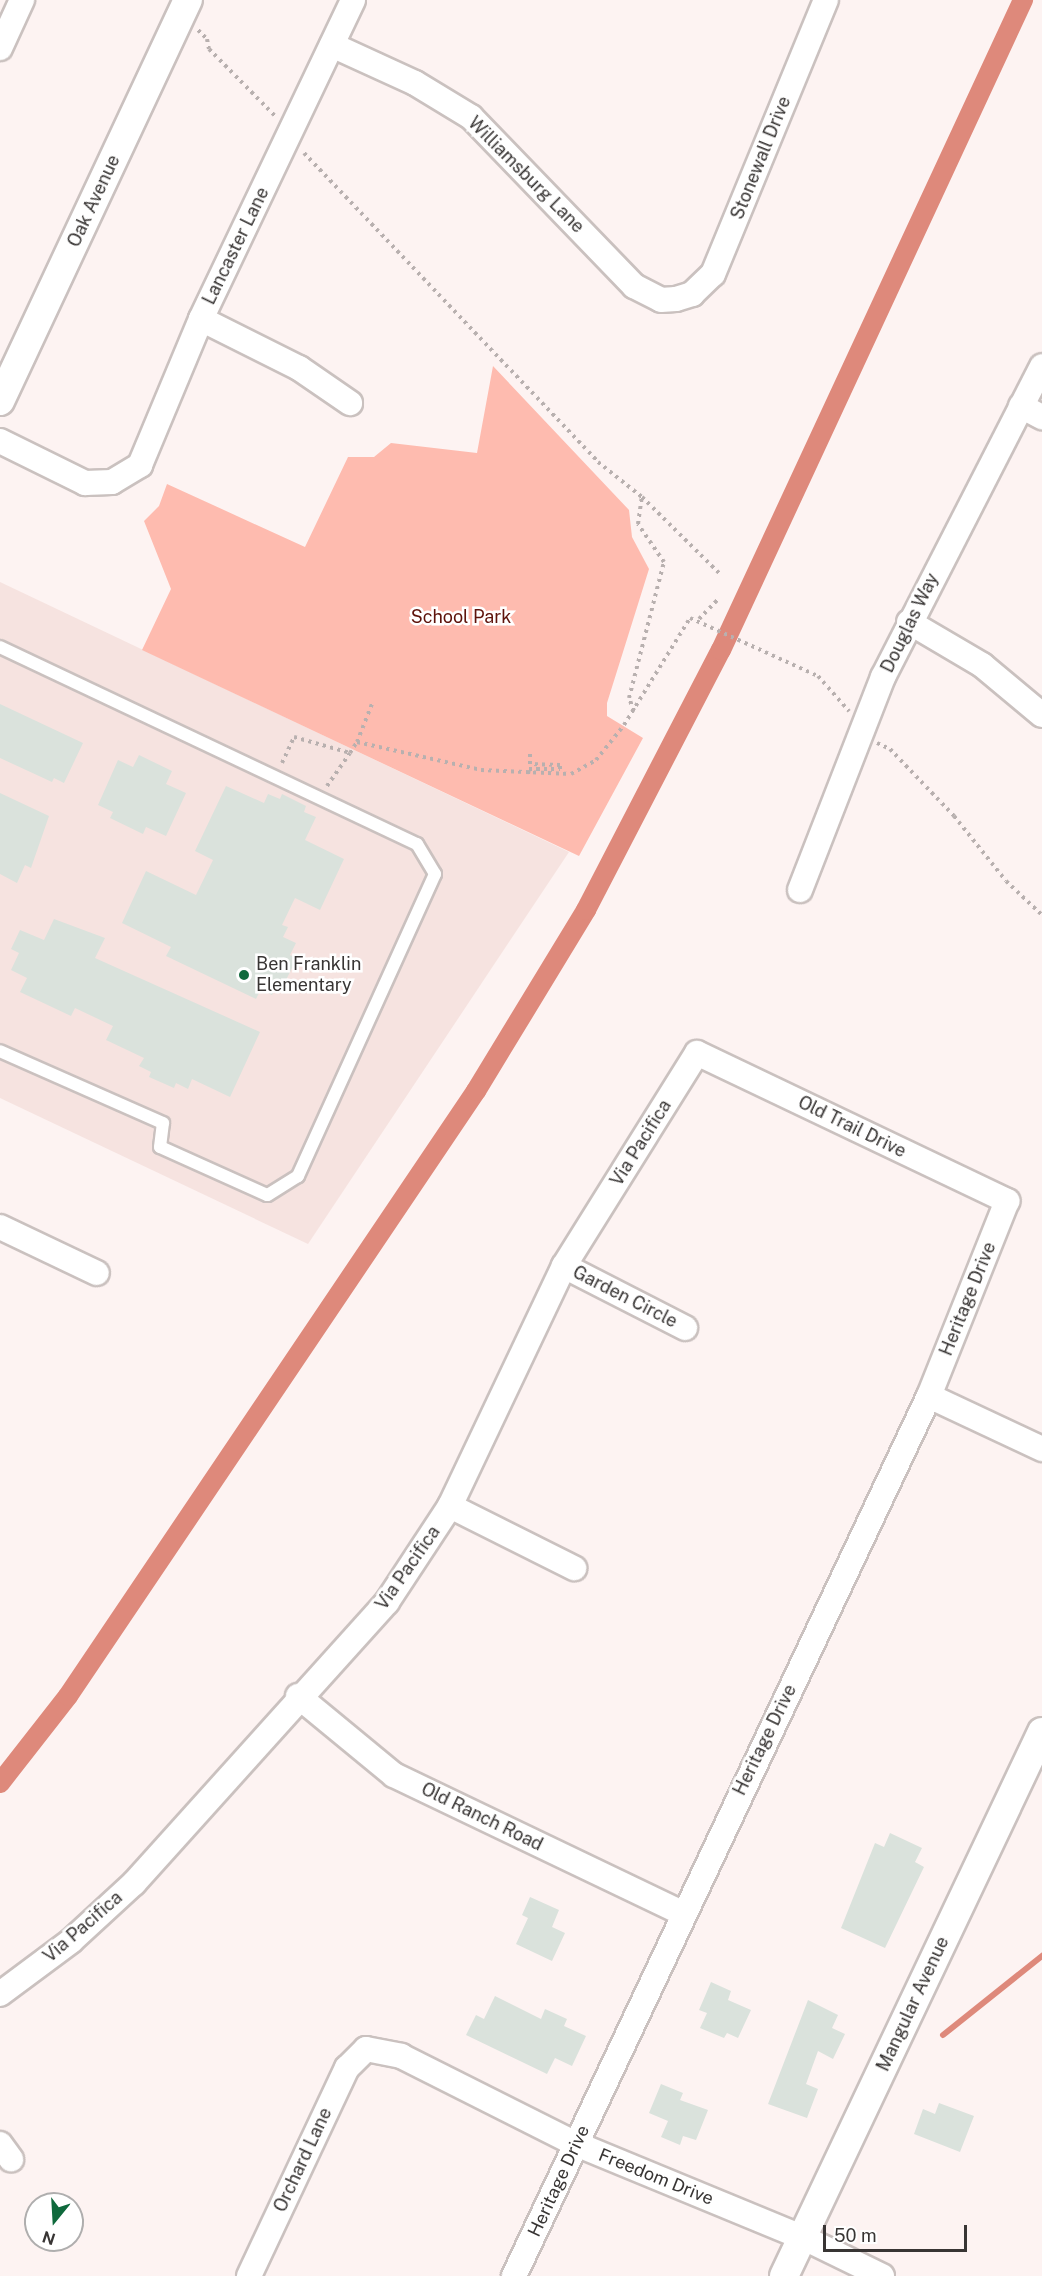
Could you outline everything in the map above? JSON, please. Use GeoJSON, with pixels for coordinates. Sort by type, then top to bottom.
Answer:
{"type":"FeatureCollection","features":[{"type":"Feature","properties":{"kind":"street"},"geometry":{"type":"LineString","coordinates":[[0,48],[22,0]]}},
{"type":"Feature","properties":{"kind":"street","name":"Oak Avenue"},"geometry":{"type":"LineString","coordinates":[[0,401],[188,0]]}},
{"type":"Feature","properties":{"kind":"street","name":"Lancaster Lane"},"geometry":{"type":"LineString","coordinates":[[0,441],[85,483],[112,482],[140,465],[201,319],[353,0]]}},
{"type":"Feature","properties":{"kind":"street","name":"Stonewall Drive"},"geometry":{"type":"LineString","coordinates":[[676,299],[704,286],[713,274],[826,0]]}},
{"type":"Feature","properties":{"kind":"street","name":"Williamsburg Lane"},"geometry":{"type":"LineString","coordinates":[[332,45],[415,83],[471,117],[634,286],[661,300],[676,299]]}},
{"type":"Feature","properties":{"kind":"street"},"geometry":{"type":"LineString","coordinates":[[201,319],[299,368],[350,404]]}},
{"type":"Feature","properties":{"kind":"street","name":"Douglas Way"},"geometry":{"type":"LineString","coordinates":[[801,890],[855,747],[909,622],[1032,412],[1042,366]]}},
{"type":"Feature","properties":{"kind":"street"},"geometry":{"type":"LineString","coordinates":[[909,622],[982,665],[1042,715]]}},
{"type":"Feature","properties":{"kind":"street","name":"Old Trail Drive"},"geometry":{"type":"LineString","coordinates":[[697,1053],[1007,1201]]}},
{"type":"Feature","properties":{"kind":"street","name":"Via Pacifica"},"geometry":{"type":"LineString","coordinates":[[0,1994],[71,1941],[134,1883],[298,1696],[387,1602],[450,1506],[564,1266],[697,1053]]}},
{"type":"Feature","properties":{"kind":"street","name":"Heritage Drive"},"geometry":{"type":"LineString","coordinates":[[514,2276],[682,1913],[929,1396],[1007,1201]]}},
{"type":"Feature","properties":{"kind":"street"},"geometry":{"type":"LineString","coordinates":[[0,1227],[97,1273]]}},
{"type":"Feature","properties":{"kind":"street","name":"Garden Circle"},"geometry":{"type":"LineString","coordinates":[[564,1266],[685,1328]]}},
{"type":"Feature","properties":{"kind":"street"},"geometry":{"type":"LineString","coordinates":[[929,1396],[1042,1449]]}},
{"type":"Feature","properties":{"kind":"street"},"geometry":{"type":"LineString","coordinates":[[450,1506],[574,1568]]}},
{"type":"Feature","properties":{"kind":"street","name":"Old Ranch Road"},"geometry":{"type":"LineString","coordinates":[[298,1696],[394,1775],[682,1913]]}},
{"type":"Feature","properties":{"kind":"street","name":"Mangular Avenue"},"geometry":{"type":"LineString","coordinates":[[784,2276],[1042,1732]]}},
{"type":"Feature","properties":{"kind":"street","name":"Freedom Drive"},"geometry":{"type":"LineString","coordinates":[[366,2049],[401,2056],[576,2144],[802,2237],[882,2276]]}},
{"type":"Feature","properties":{"kind":"street","name":"Orchard Lane"},"geometry":{"type":"LineString","coordinates":[[249,2276],[347,2068],[366,2049]]}},
{"type":"Feature","properties":{"kind":"lane"},"geometry":{"type":"LineString","coordinates":[[0,646],[417,844],[435,874],[298,1176],[267,1196],[160,1147],[163,1123],[0,1051]]}},
{"type":"Feature","properties":{"kind":"path"},"geometry":{"type":"LineString","coordinates":[[197,30],[207,39],[209,50],[284,122]]}},
{"type":"Feature","properties":{"kind":"path"},"geometry":{"type":"LineString","coordinates":[[304,153],[598,462],[642,497],[722,576]]}},
{"type":"Feature","properties":{"kind":"path"},"geometry":{"type":"LineString","coordinates":[[634,711],[630,698],[664,562],[639,524],[642,497]]}},
{"type":"Feature","properties":{"kind":"path"},"geometry":{"type":"LineString","coordinates":[[699,619],[719,598]]}},
{"type":"Feature","properties":{"kind":"path"},"geometry":{"type":"LineString","coordinates":[[357,741],[481,770],[528,774],[571,774],[596,760],[634,711],[690,618],[699,619],[818,676],[850,713]]}},
{"type":"Feature","properties":{"kind":"path"},"geometry":{"type":"LineString","coordinates":[[316,797],[340,774],[372,704]]}},
{"type":"Feature","properties":{"kind":"path"},"geometry":{"type":"LineString","coordinates":[[275,778],[294,737],[350,753]]}},
{"type":"Feature","properties":{"kind":"path"},"geometry":{"type":"LineString","coordinates":[[875,742],[890,749],[954,816],[1006,881],[1042,915]]}},
{"type":"Feature","properties":{"kind":"path"},"geometry":{"type":"LineString","coordinates":[[528,774],[529,769],[560,769],[560,765],[530,764],[530,754]]}},
{"type":"Feature","properties":{"kind":"shaded area","name":"Ben Franklin Elementary"},"geometry":{"type":"Polygon","coordinates":[[[0,582],[569,852],[308,1244],[0,1098],[0,582]]]}},
{"type":"Feature","properties":{"kind":"green space","name":"School Park"},"geometry":{"type":"Polygon","coordinates":[[[493,366],[629,510],[632,537],[649,569],[607,703],[607,716],[643,738],[579,856],[142,650],[171,589],[144,521],[159,506],[167,484],[305,547],[348,457],[374,457],[391,443],[477,453],[493,366]]]}},
{"type":"Feature","properties":{"kind":"building"},"geometry":{"type":"Polygon","coordinates":[[[0,704],[83,743],[64,783],[54,778],[52,782],[0,758],[0,704]]]}},
{"type":"Feature","properties":{"kind":"building"},"geometry":{"type":"Polygon","coordinates":[[[139,755],[172,771],[166,784],[186,793],[166,836],[146,827],[143,834],[110,818],[113,812],[98,805],[118,760],[133,767],[139,755]]]}},
{"type":"Feature","properties":{"kind":"building"},"geometry":{"type":"Polygon","coordinates":[[[226,786],[264,803],[268,794],[280,799],[282,794],[306,806],[304,812],[316,817],[305,840],[344,859],[320,910],[295,898],[282,925],[288,927],[283,937],[296,943],[290,955],[297,958],[284,984],[279,981],[272,995],[261,989],[256,999],[166,956],[171,947],[122,923],[146,871],[196,895],[213,860],[195,851],[226,786]]]}},
{"type":"Feature","properties":{"kind":"building"},"geometry":{"type":"Polygon","coordinates":[[[0,793],[49,816],[31,868],[25,865],[17,883],[0,874],[0,793]]]}},
{"type":"Feature","properties":{"kind":"building"},"geometry":{"type":"Polygon","coordinates":[[[54,919],[105,938],[95,958],[260,1032],[230,1097],[192,1079],[188,1089],[176,1083],[174,1088],[149,1077],[151,1072],[139,1066],[144,1058],[106,1040],[113,1026],[75,1008],[71,1016],[20,992],[27,978],[11,970],[19,953],[11,949],[20,930],[44,940],[54,919]]]}},
{"type":"Feature","properties":{"kind":"building"},"geometry":{"type":"Polygon","coordinates":[[[890,1833],[922,1848],[915,1862],[924,1867],[885,1948],[841,1928],[875,1843],[884,1847],[890,1833]]]}},
{"type":"Feature","properties":{"kind":"building"},"geometry":{"type":"Polygon","coordinates":[[[530,1897],[559,1910],[552,1927],[565,1933],[552,1961],[516,1944],[528,1918],[522,1915],[530,1897]]]}},
{"type":"Feature","properties":{"kind":"building"},"geometry":{"type":"Polygon","coordinates":[[[711,1982],[731,1991],[728,2000],[751,2010],[738,2038],[727,2033],[724,2038],[700,2028],[707,2013],[699,2010],[711,1982]]]}},
{"type":"Feature","properties":{"kind":"building"},"geometry":{"type":"Polygon","coordinates":[[[495,1996],[541,2019],[545,2009],[567,2019],[564,2026],[586,2036],[572,2066],[555,2058],[547,2074],[466,2035],[476,2015],[484,2019],[495,1996]]]}},
{"type":"Feature","properties":{"kind":"building"},"geometry":{"type":"Polygon","coordinates":[[[808,2000],[838,2015],[832,2028],[845,2034],[833,2059],[818,2051],[806,2084],[818,2089],[807,2118],[768,2104],[808,2000]]]}},
{"type":"Feature","properties":{"kind":"building"},"geometry":{"type":"Polygon","coordinates":[[[661,2084],[683,2093],[680,2100],[708,2110],[696,2140],[683,2136],[680,2145],[661,2137],[668,2121],[649,2113],[661,2084]]]}},
{"type":"Feature","properties":{"kind":"building"},"geometry":{"type":"Polygon","coordinates":[[[939,2103],[974,2116],[960,2152],[914,2134],[923,2109],[935,2114],[939,2103]]]}},
{"type":"Feature","properties":{"kind":"waterway"},"geometry":{"type":"LineString","coordinates":[[0,1783],[68,1696],[476,1091],[586,910],[721,650],[1023,0]]}},
{"type":"Feature","properties":{"kind":"waterway"},"geometry":{"type":"LineString","coordinates":[[943,2035],[1042,1956]]}},
{"type":"Feature","properties":{"kind":"place","name":"Ben Franklin Elementary"},"geometry":{"type":"Point","coordinates":[244,975]}}]}
